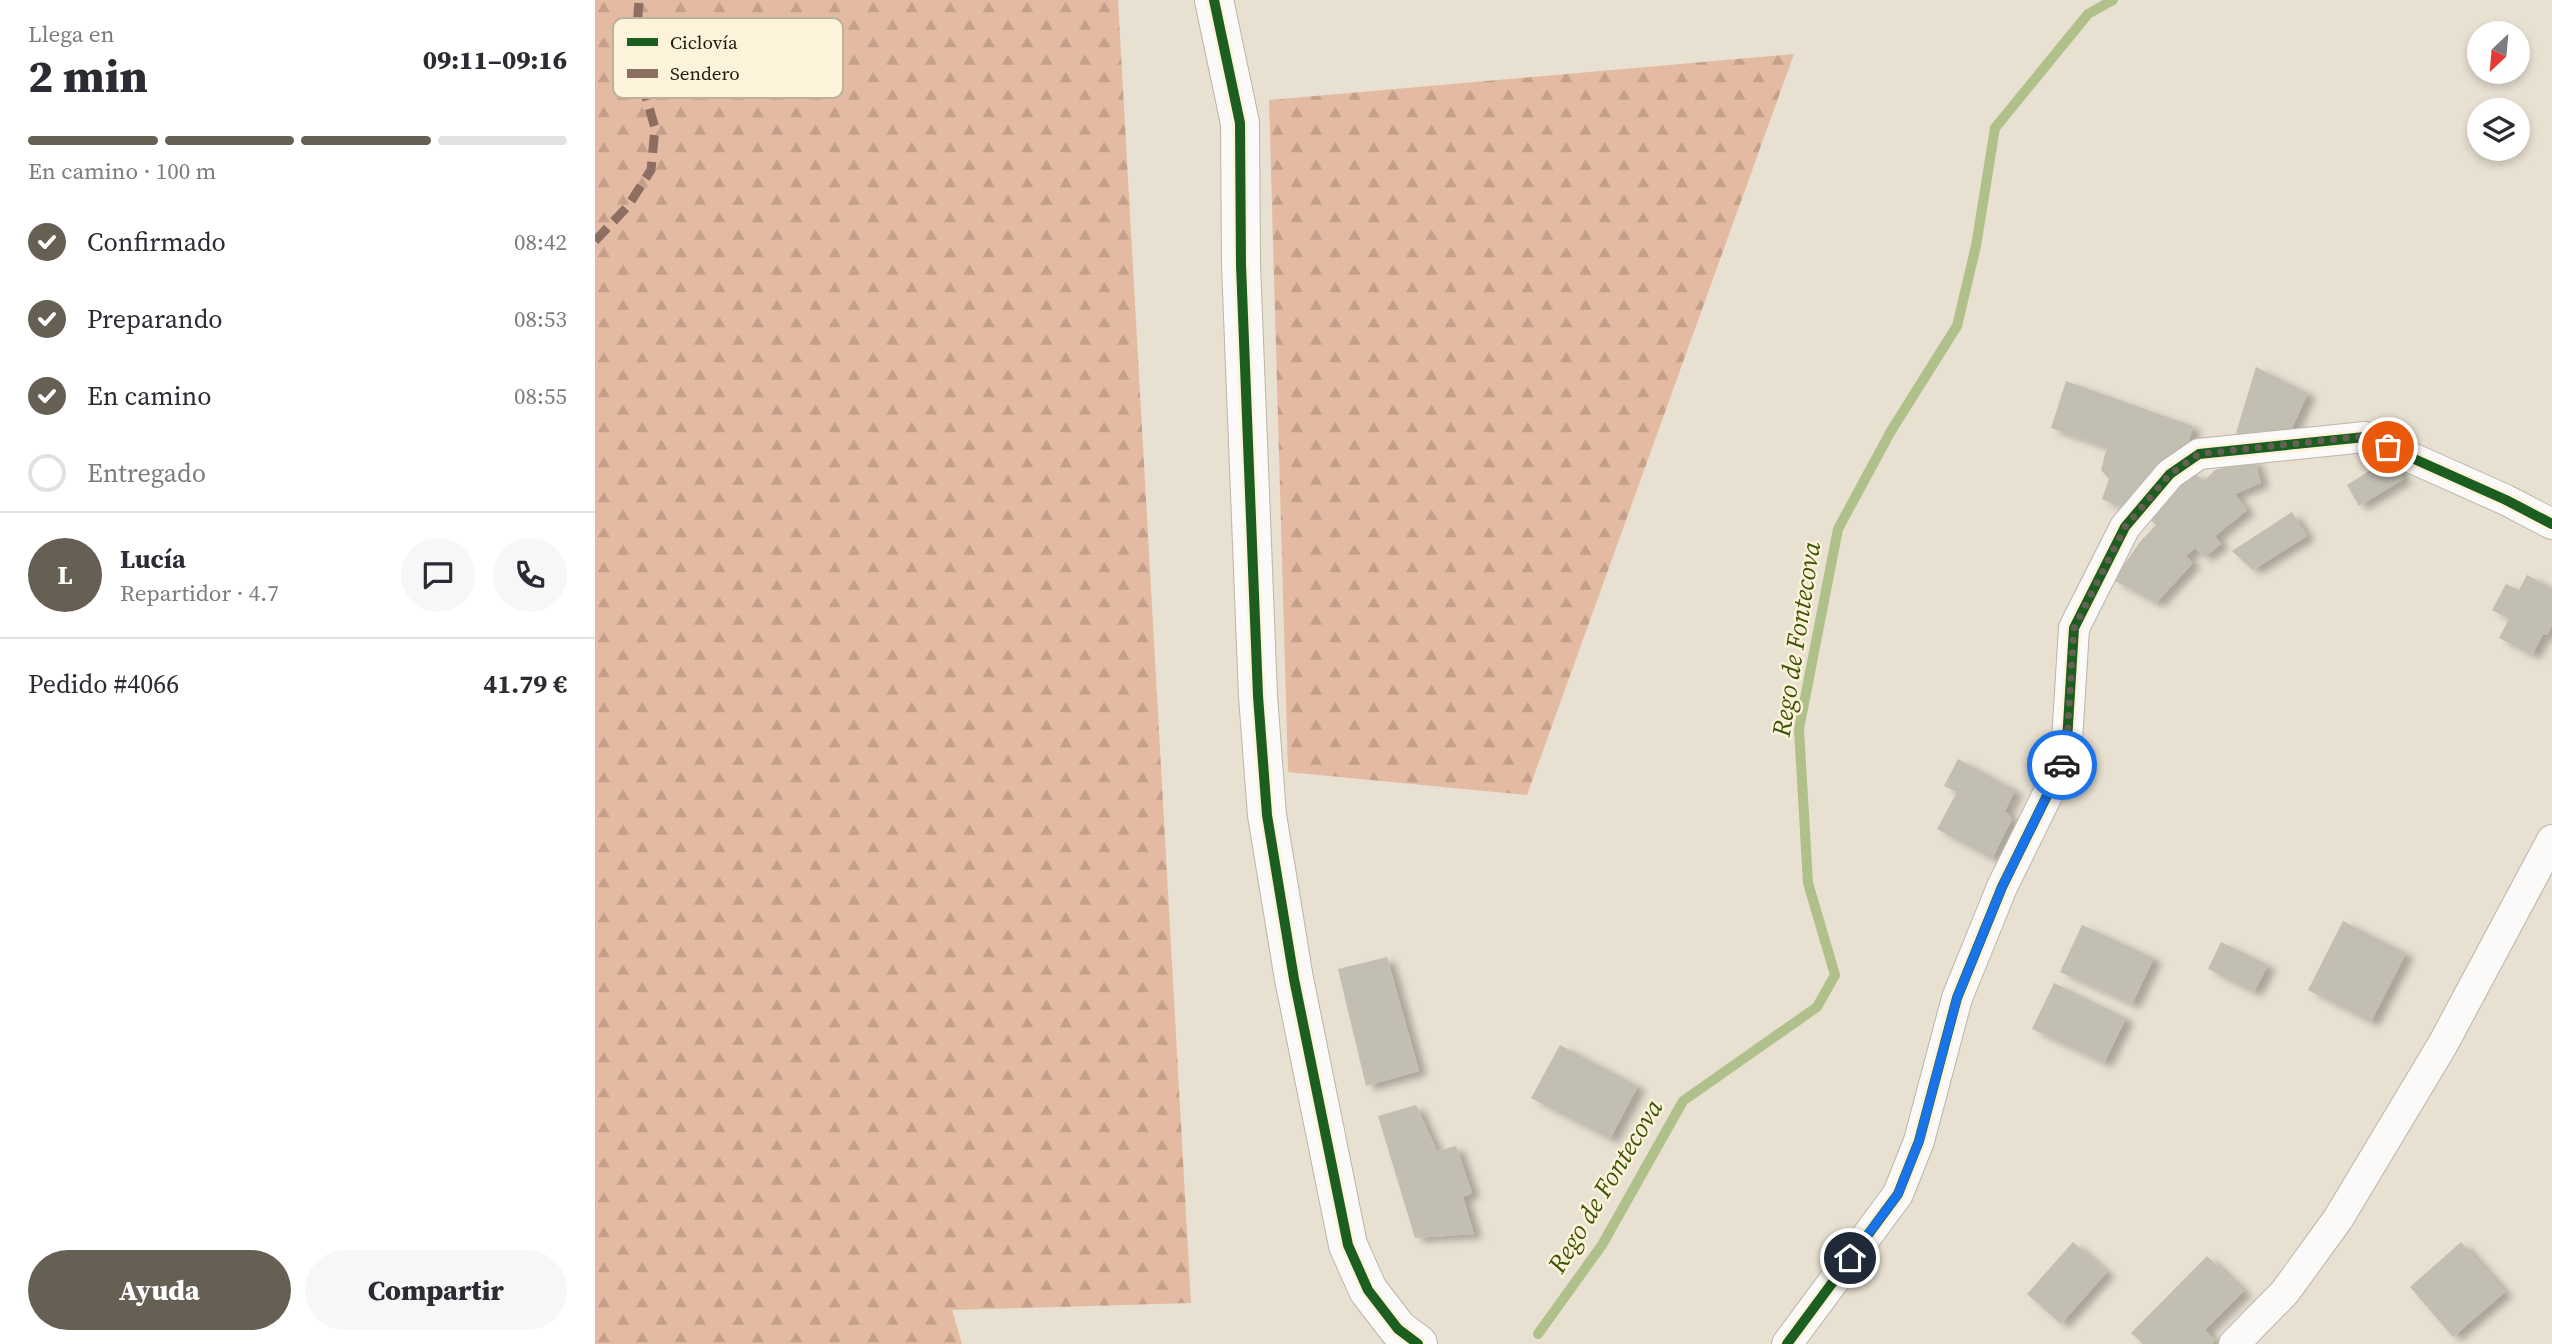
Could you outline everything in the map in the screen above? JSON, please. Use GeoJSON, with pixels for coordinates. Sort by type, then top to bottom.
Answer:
{"type":"FeatureCollection","features":[{"type":"Feature","properties":{"kind":"street"},"geometry":{"type":"LineString","coordinates":[[1213,0],[1240,123],[1242,279],[1258,696],[1267,815],[1294,979],[1348,1245],[1368,1290],[1398,1328],[1418,1344]]}},
{"type":"Feature","properties":{"kind":"street"},"geometry":{"type":"LineString","coordinates":[[1787,1344],[1898,1194],[1919,1141],[1957,998],[2002,887],[2066,757],[2074,628],[2125,527],[2170,474],[2199,454],[2365,436],[2506,500],[2552,524]]}},
{"type":"Feature","properties":{"kind":"street"},"geometry":{"type":"LineString","coordinates":[[2234,1344],[2285,1292],[2338,1219],[2443,1044],[2552,840]]}},
{"type":"Feature","properties":{"kind":"green space"},"geometry":{"type":"Polygon","coordinates":[[[595,0],[1118,0],[1191,1303],[952,1310],[962,1344],[595,1344],[595,0]]]}},
{"type":"Feature","properties":{"kind":"green space"},"geometry":{"type":"Polygon","coordinates":[[[1794,54],[1527,795],[1288,772],[1269,100],[1794,54]]]}},
{"type":"Feature","properties":{"kind":"building"},"geometry":{"type":"Polygon","coordinates":[[[2256,367],[2308,393],[2287,439],[2271,431],[2267,440],[2257,442],[2236,433],[2256,367]]]}},
{"type":"Feature","properties":{"kind":"building"},"geometry":{"type":"Polygon","coordinates":[[[2066,381],[2193,426],[2185,458],[2133,512],[2102,499],[2109,479],[2101,470],[2107,447],[2051,428],[2066,381]]]}},
{"type":"Feature","properties":{"kind":"building"},"geometry":{"type":"Polygon","coordinates":[[[2254,459],[2261,483],[2235,494],[2247,510],[2215,536],[2221,544],[2204,557],[2195,548],[2186,556],[2193,563],[2156,603],[2113,580],[2140,542],[2156,525],[2145,514],[2194,473],[2204,481],[2215,470],[2254,459]]]}},
{"type":"Feature","properties":{"kind":"building"},"geometry":{"type":"Polygon","coordinates":[[[2385,461],[2396,465],[2404,479],[2359,506],[2347,485],[2385,461]]]}},
{"type":"Feature","properties":{"kind":"building"},"geometry":{"type":"Polygon","coordinates":[[[2292,512],[2307,536],[2253,570],[2232,551],[2292,512]]]}},
{"type":"Feature","properties":{"kind":"building"},"geometry":{"type":"Polygon","coordinates":[[[2527,575],[2552,588],[2552,626],[2547,635],[2543,634],[2532,655],[2499,638],[2509,619],[2492,610],[2506,584],[2519,590],[2527,575]]]}},
{"type":"Feature","properties":{"kind":"building"},"geometry":{"type":"Polygon","coordinates":[[[1958,759],[2015,790],[2005,811],[2012,819],[1992,859],[1937,829],[1957,792],[1944,786],[1958,759]]]}},
{"type":"Feature","properties":{"kind":"building"},"geometry":{"type":"Polygon","coordinates":[[[2343,921],[2406,953],[2371,1022],[2308,990],[2343,921]]]}},
{"type":"Feature","properties":{"kind":"building"},"geometry":{"type":"Polygon","coordinates":[[[2082,925],[2154,958],[2132,1004],[2060,972],[2082,925]]]}},
{"type":"Feature","properties":{"kind":"building"},"geometry":{"type":"Polygon","coordinates":[[[2221,942],[2268,965],[2254,992],[2208,969],[2221,942]]]}},
{"type":"Feature","properties":{"kind":"building"},"geometry":{"type":"Polygon","coordinates":[[[1387,957],[1419,1071],[1366,1086],[1338,969],[1387,957]]]}},
{"type":"Feature","properties":{"kind":"building"},"geometry":{"type":"Polygon","coordinates":[[[2054,983],[2126,1018],[2104,1063],[2032,1029],[2054,983]]]}},
{"type":"Feature","properties":{"kind":"building"},"geometry":{"type":"Polygon","coordinates":[[[1560,1045],[1638,1086],[1610,1139],[1531,1098],[1560,1045]]]}},
{"type":"Feature","properties":{"kind":"building"},"geometry":{"type":"Polygon","coordinates":[[[1416,1105],[1437,1151],[1456,1146],[1472,1193],[1463,1197],[1474,1234],[1415,1238],[1378,1116],[1416,1105]]]}},
{"type":"Feature","properties":{"kind":"building"},"geometry":{"type":"Polygon","coordinates":[[[2073,1242],[2107,1272],[2061,1324],[2027,1294],[2073,1242]]]}},
{"type":"Feature","properties":{"kind":"building"},"geometry":{"type":"Polygon","coordinates":[[[2461,1242],[2505,1292],[2453,1337],[2410,1287],[2461,1242]]]}},
{"type":"Feature","properties":{"kind":"building"},"geometry":{"type":"Polygon","coordinates":[[[2207,1256],[2244,1291],[2205,1330],[2215,1340],[2212,1344],[2143,1344],[2131,1333],[2207,1256]]]}},
{"type":"Feature","properties":{"kind":"waterway","name":"Rego de Fontecova"},"geometry":{"type":"LineString","coordinates":[[1538,1334],[1602,1245],[1683,1101],[1817,1007],[1835,975],[1808,883],[1799,729],[1838,529],[1891,431],[1957,326],[1976,246],[1995,128],[2088,14],[2113,0]]}},
{"type":"Feature","properties":{"kind":"marked path"},"geometry":{"type":"LineString","coordinates":[[638,18],[639,0]]}},
{"type":"Feature","properties":{"kind":"marked path"},"geometry":{"type":"LineString","coordinates":[[595,241],[628,206],[651,170],[655,128],[646,98]]}},
{"type":"Feature","properties":{"kind":"cycle path"},"geometry":{"type":"LineString","coordinates":[[1214,0],[1240,123],[1241,265],[1258,696],[1267,815],[1294,979],[1348,1245],[1368,1290],[1398,1329],[1418,1344]]}},
{"type":"Feature","properties":{"kind":"cycle path"},"geometry":{"type":"LineString","coordinates":[[1787,1344],[1898,1194],[1919,1141],[1957,998],[2002,887],[2066,757],[2074,628],[2125,527],[2170,474],[2199,454],[2365,437],[2506,500],[2552,524]]}},
{"type":"Feature","properties":{"kind":"way so far"},"geometry":{"type":"LineString","coordinates":[[2062,765],[2066,757],[2074,628],[2125,527],[2170,474],[2199,454],[2365,436],[2388,447]]}},
{"type":"Feature","properties":{"kind":"route"},"geometry":{"type":"LineString","coordinates":[[1850,1258],[1898,1194],[1919,1141],[1957,998],[2002,887],[2062,765]]}}]}
